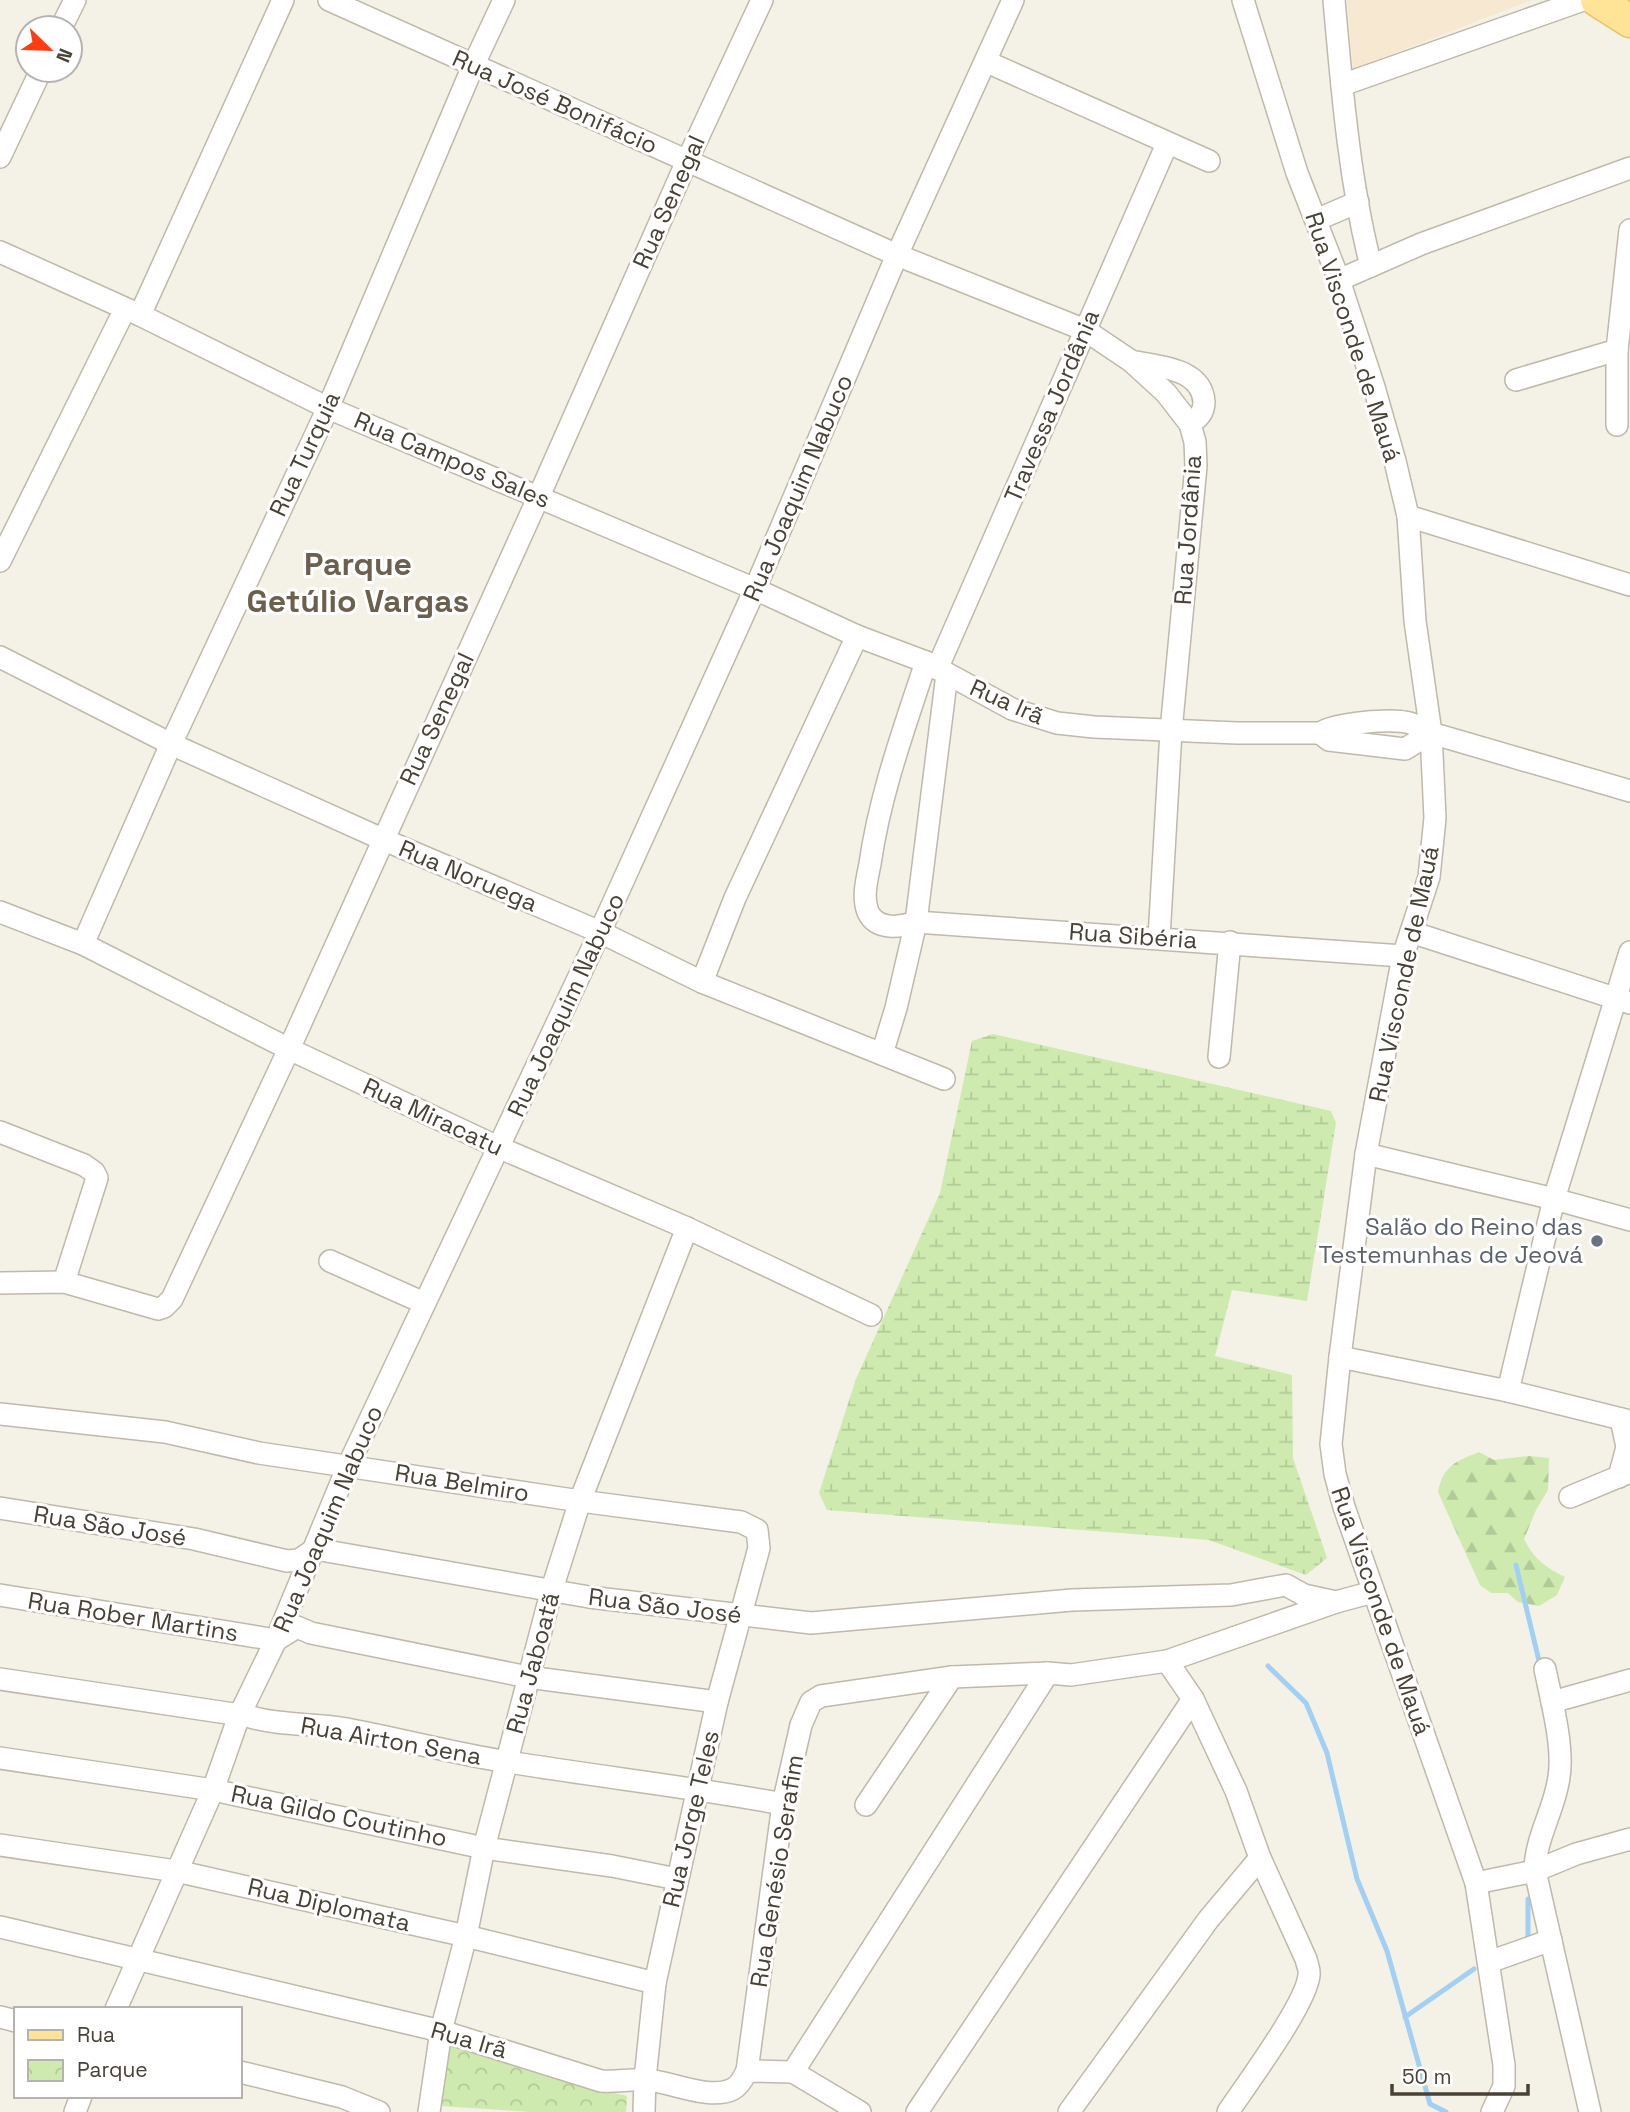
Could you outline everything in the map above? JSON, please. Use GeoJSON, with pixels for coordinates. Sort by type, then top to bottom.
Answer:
{"type":"FeatureCollection","features":[{"type":"Feature","properties":{"kind":"main road"},"geometry":{"type":"LineString","coordinates":[[1597,0],[1630,21]]}},
{"type":"Feature","properties":{"kind":"street"},"geometry":{"type":"LineString","coordinates":[[0,561],[133,312],[283,0]]}},
{"type":"Feature","properties":{"kind":"street","name":"Rua José Bonifácio"},"geometry":{"type":"LineString","coordinates":[[329,0],[897,255]]}},
{"type":"Feature","properties":{"kind":"street","name":"Rua Turquia"},"geometry":{"type":"LineString","coordinates":[[83,944],[327,408],[473,66],[504,0]]}},
{"type":"Feature","properties":{"kind":"street","name":"Rua Senegal"},"geometry":{"type":"LineString","coordinates":[[64,1282],[158,1309],[172,1299],[289,1049],[687,161],[762,0]]}},
{"type":"Feature","properties":{"kind":"street","name":"Rua Joaquim Nabuco"},"geometry":{"type":"LineString","coordinates":[[117,2007],[213,1790],[239,1716],[276,1640],[348,1466],[600,932],[755,589],[897,255],[1013,0]]}},
{"type":"Feature","properties":{"kind":"street","name":"Rua Visconde de Mauá"},"geometry":{"type":"LineString","coordinates":[[1242,0],[1297,173],[1339,280],[1374,387],[1408,516],[1415,621],[1431,733],[1434,846],[1429,877],[1403,956],[1366,1154],[1331,1444],[1335,1474],[1373,1592],[1476,1883],[1504,2064],[1504,2086],[1492,2112]]}},
{"type":"Feature","properties":{"kind":"street"},"geometry":{"type":"LineString","coordinates":[[1334,0],[1342,85],[1362,232],[1371,267]]}},
{"type":"Feature","properties":{"kind":"street"},"geometry":{"type":"LineString","coordinates":[[1342,85],[1583,0]]}},
{"type":"Feature","properties":{"kind":"street"},"geometry":{"type":"LineString","coordinates":[[987,62],[1209,161]]}},
{"type":"Feature","properties":{"kind":"street"},"geometry":{"type":"LineString","coordinates":[[0,157],[34,84]]}},
{"type":"Feature","properties":{"kind":"street","name":"Travessa Jordânia"},"geometry":{"type":"LineString","coordinates":[[936,668],[1167,144]]}},
{"type":"Feature","properties":{"kind":"street"},"geometry":{"type":"LineString","coordinates":[[1339,280],[1421,244],[1630,167]]}},
{"type":"Feature","properties":{"kind":"street"},"geometry":{"type":"LineString","coordinates":[[1315,220],[1358,202]]}},
{"type":"Feature","properties":{"kind":"street"},"geometry":{"type":"LineString","coordinates":[[1617,425],[1617,350],[1630,230]]}},
{"type":"Feature","properties":{"kind":"street","name":"Rua Campos Sales"},"geometry":{"type":"LineString","coordinates":[[0,252],[133,312],[327,408],[755,589]]}},
{"type":"Feature","properties":{"kind":"street","name":"Rua Jordânia"},"geometry":{"type":"LineString","coordinates":[[897,255],[1085,330],[1131,361],[1167,393],[1189,424],[1195,442],[1195,466],[1171,731],[1159,938]]}},
{"type":"Feature","properties":{"kind":"street"},"geometry":{"type":"LineString","coordinates":[[1516,380],[1617,350]]}},
{"type":"Feature","properties":{"kind":"street"},"geometry":{"type":"LineString","coordinates":[[1131,361],[1178,371],[1197,382],[1202,390],[1203,409],[1198,418],[1189,424]]}},
{"type":"Feature","properties":{"kind":"street"},"geometry":{"type":"LineString","coordinates":[[1408,516],[1630,585]]}},
{"type":"Feature","properties":{"kind":"street","name":"Rua Irã"},"geometry":{"type":"LineString","coordinates":[[755,589],[857,636],[936,668],[1012,709],[1037,718],[1094,727],[1320,733],[1328,727],[1344,723],[1407,722],[1431,733],[1630,791]]}},
{"type":"Feature","properties":{"kind":"street"},"geometry":{"type":"LineString","coordinates":[[702,982],[734,898],[857,636]]}},
{"type":"Feature","properties":{"kind":"street","name":"Rua Noruega"},"geometry":{"type":"LineString","coordinates":[[0,657],[172,744],[382,839],[600,932],[702,982],[944,1079]]}},
{"type":"Feature","properties":{"kind":"street"},"geometry":{"type":"LineString","coordinates":[[882,1054],[916,922],[936,668]]}},
{"type":"Feature","properties":{"kind":"street","name":"Rua Sibéria"},"geometry":{"type":"LineString","coordinates":[[936,668],[885,786],[874,836],[866,900],[869,913],[882,924],[901,927],[916,922],[1403,956]]}},
{"type":"Feature","properties":{"kind":"street","name":"Rua Miracatu"},"geometry":{"type":"LineString","coordinates":[[0,912],[83,944],[289,1049],[500,1148],[687,1228],[871,1315]]}},
{"type":"Feature","properties":{"kind":"street"},"geometry":{"type":"LineString","coordinates":[[1411,932],[1623,1001]]}},
{"type":"Feature","properties":{"kind":"street"},"geometry":{"type":"LineString","coordinates":[[1219,1057],[1230,942]]}},
{"type":"Feature","properties":{"kind":"street"},"geometry":{"type":"LineString","coordinates":[[1508,1391],[1554,1199],[1623,1001],[1630,952]]}},
{"type":"Feature","properties":{"kind":"street"},"geometry":{"type":"LineString","coordinates":[[0,1132],[84,1165],[94,1172],[97,1178],[64,1282],[0,1283]]}},
{"type":"Feature","properties":{"kind":"street"},"geometry":{"type":"LineString","coordinates":[[1366,1154],[1630,1220]]}},
{"type":"Feature","properties":{"kind":"street","name":"Rua Jaboatã"},"geometry":{"type":"LineString","coordinates":[[429,2112],[441,2031],[466,1936],[484,1848],[552,1589],[580,1501],[687,1228]]}},
{"type":"Feature","properties":{"kind":"street"},"geometry":{"type":"LineString","coordinates":[[330,1261],[424,1303]]}},
{"type":"Feature","properties":{"kind":"street"},"geometry":{"type":"LineString","coordinates":[[1340,1357],[1508,1391],[1625,1420],[1627,1447],[1624,1475],[1570,1497]]}},
{"type":"Feature","properties":{"kind":"street","name":"Rua Belmiro"},"geometry":{"type":"LineString","coordinates":[[0,1414],[165,1432],[260,1453],[741,1522],[757,1530]]}},
{"type":"Feature","properties":{"kind":"street","name":"Rua São José"},"geometry":{"type":"LineString","coordinates":[[0,1508],[194,1538],[287,1560],[299,1560],[315,1549],[589,1597],[811,1623],[1072,1600],[1231,1595],[1286,1585],[1304,1595],[1336,1602]]}},
{"type":"Feature","properties":{"kind":"street","name":"Rua Jorge Teles"},"geometry":{"type":"LineString","coordinates":[[645,2112],[645,2079],[655,1983],[717,1702],[759,1548],[757,1530]]}},
{"type":"Feature","properties":{"kind":"street","name":"Rua Genésio Serafim"},"geometry":{"type":"LineString","coordinates":[[747,2071],[783,1804],[801,1725],[811,1702],[821,1696],[952,1676],[1048,1673],[1071,1675],[1167,1661],[1336,1602],[1373,1592]]}},
{"type":"Feature","properties":{"kind":"street","name":"Rua Rober Martins"},"geometry":{"type":"LineString","coordinates":[[0,1595],[276,1640],[297,1627],[311,1633],[528,1677],[717,1702]]}},
{"type":"Feature","properties":{"kind":"street"},"geometry":{"type":"LineString","coordinates":[[1167,1661],[1193,1699],[1236,1791],[1260,1858],[1306,1959],[1310,1974],[1286,2025],[1228,2112]]}},
{"type":"Feature","properties":{"kind":"street"},"geometry":{"type":"LineString","coordinates":[[1545,1669],[1552,1702],[1560,1774],[1535,1855],[1535,1871],[1590,2112]]}},
{"type":"Feature","properties":{"kind":"street"},"geometry":{"type":"LineString","coordinates":[[793,2071],[1048,1673]]}},
{"type":"Feature","properties":{"kind":"street"},"geometry":{"type":"LineString","coordinates":[[866,1805],[952,1676]]}},
{"type":"Feature","properties":{"kind":"street","name":"Rua Airton Sena"},"geometry":{"type":"LineString","coordinates":[[0,1679],[279,1723],[346,1728],[507,1762],[699,1788],[783,1804]]}},
{"type":"Feature","properties":{"kind":"street"},"geometry":{"type":"LineString","coordinates":[[1552,1702],[1630,1680]]}},
{"type":"Feature","properties":{"kind":"street"},"geometry":{"type":"LineString","coordinates":[[917,2112],[1193,1699]]}},
{"type":"Feature","properties":{"kind":"street","name":"Rua Gildo Coutinho"},"geometry":{"type":"LineString","coordinates":[[0,1758],[213,1790],[484,1848],[612,1866],[677,1879]]}},
{"type":"Feature","properties":{"kind":"street"},"geometry":{"type":"LineString","coordinates":[[1476,1883],[1535,1871],[1576,1854],[1630,1839]]}},
{"type":"Feature","properties":{"kind":"street","name":"Rua Diplomata"},"geometry":{"type":"LineString","coordinates":[[0,1845],[176,1871],[466,1936],[655,1983]]}},
{"type":"Feature","properties":{"kind":"street"},"geometry":{"type":"LineString","coordinates":[[1069,2112],[1208,1920],[1260,1858]]}},
{"type":"Feature","properties":{"kind":"street","name":"Rua Irã"},"geometry":{"type":"LineString","coordinates":[[0,1927],[441,2031],[601,2081],[645,2079],[720,2092],[735,2088],[747,2071]]}},
{"type":"Feature","properties":{"kind":"street"},"geometry":{"type":"LineString","coordinates":[[1489,1962],[1551,1940]]}},
{"type":"Feature","properties":{"kind":"street"},"geometry":{"type":"LineString","coordinates":[[747,2071],[793,2071],[860,2112]]}},
{"type":"Feature","properties":{"kind":"street"},"geometry":{"type":"LineString","coordinates":[[242,2072],[342,2097],[379,2112]]}},
{"type":"Feature","properties":{"kind":"shaded area"},"geometry":{"type":"Polygon","coordinates":[[[1347,0],[1532,0],[1353,69],[1347,0]]]}},
{"type":"Feature","properties":{"kind":"green space"},"geometry":{"type":"Polygon","coordinates":[[[993,1034],[1331,1111],[1336,1123],[1307,1301],[1232,1290],[1215,1356],[1292,1375],[1293,1458],[1327,1558],[1306,1575],[1209,1540],[827,1510],[819,1493],[856,1379],[940,1193],[972,1041],[993,1034]]]}},
{"type":"Feature","properties":{"kind":"green space"},"geometry":{"type":"Polygon","coordinates":[[[1479,1452],[1494,1460],[1529,1456],[1549,1458],[1548,1490],[1524,1539],[1541,1562],[1565,1577],[1557,1595],[1539,1606],[1518,1602],[1508,1593],[1491,1593],[1480,1585],[1438,1492],[1447,1470],[1464,1458],[1479,1452]]]}},
{"type":"Feature","properties":{"kind":"green space"},"geometry":{"type":"Polygon","coordinates":[[[451,2042],[597,2089],[627,2096],[626,2112],[532,2112],[440,2106],[451,2042]]]}},
{"type":"Feature","properties":{"kind":"waterway"},"geometry":{"type":"LineString","coordinates":[[1516,1565],[1540,1665]]}},
{"type":"Feature","properties":{"kind":"waterway"},"geometry":{"type":"LineString","coordinates":[[1268,1666],[1306,1703],[1327,1753],[1357,1879],[1387,1951],[1430,2104],[1446,2112]]}},
{"type":"Feature","properties":{"kind":"waterway"},"geometry":{"type":"LineString","coordinates":[[1525,1941],[1528,1939],[1528,1899]]}},
{"type":"Feature","properties":{"kind":"waterway"},"geometry":{"type":"LineString","coordinates":[[1405,2017],[1474,1969]]}},
{"type":"Feature","properties":{"kind":"place","name":"Salão do Reino das Testemunhas de Jeová"},"geometry":{"type":"Point","coordinates":[1597,1241]}},
{"type":"Feature","properties":{"kind":"district","name":"Parque Getúlio Vargas"},"geometry":{"type":"Point","coordinates":[358,582]}}]}
